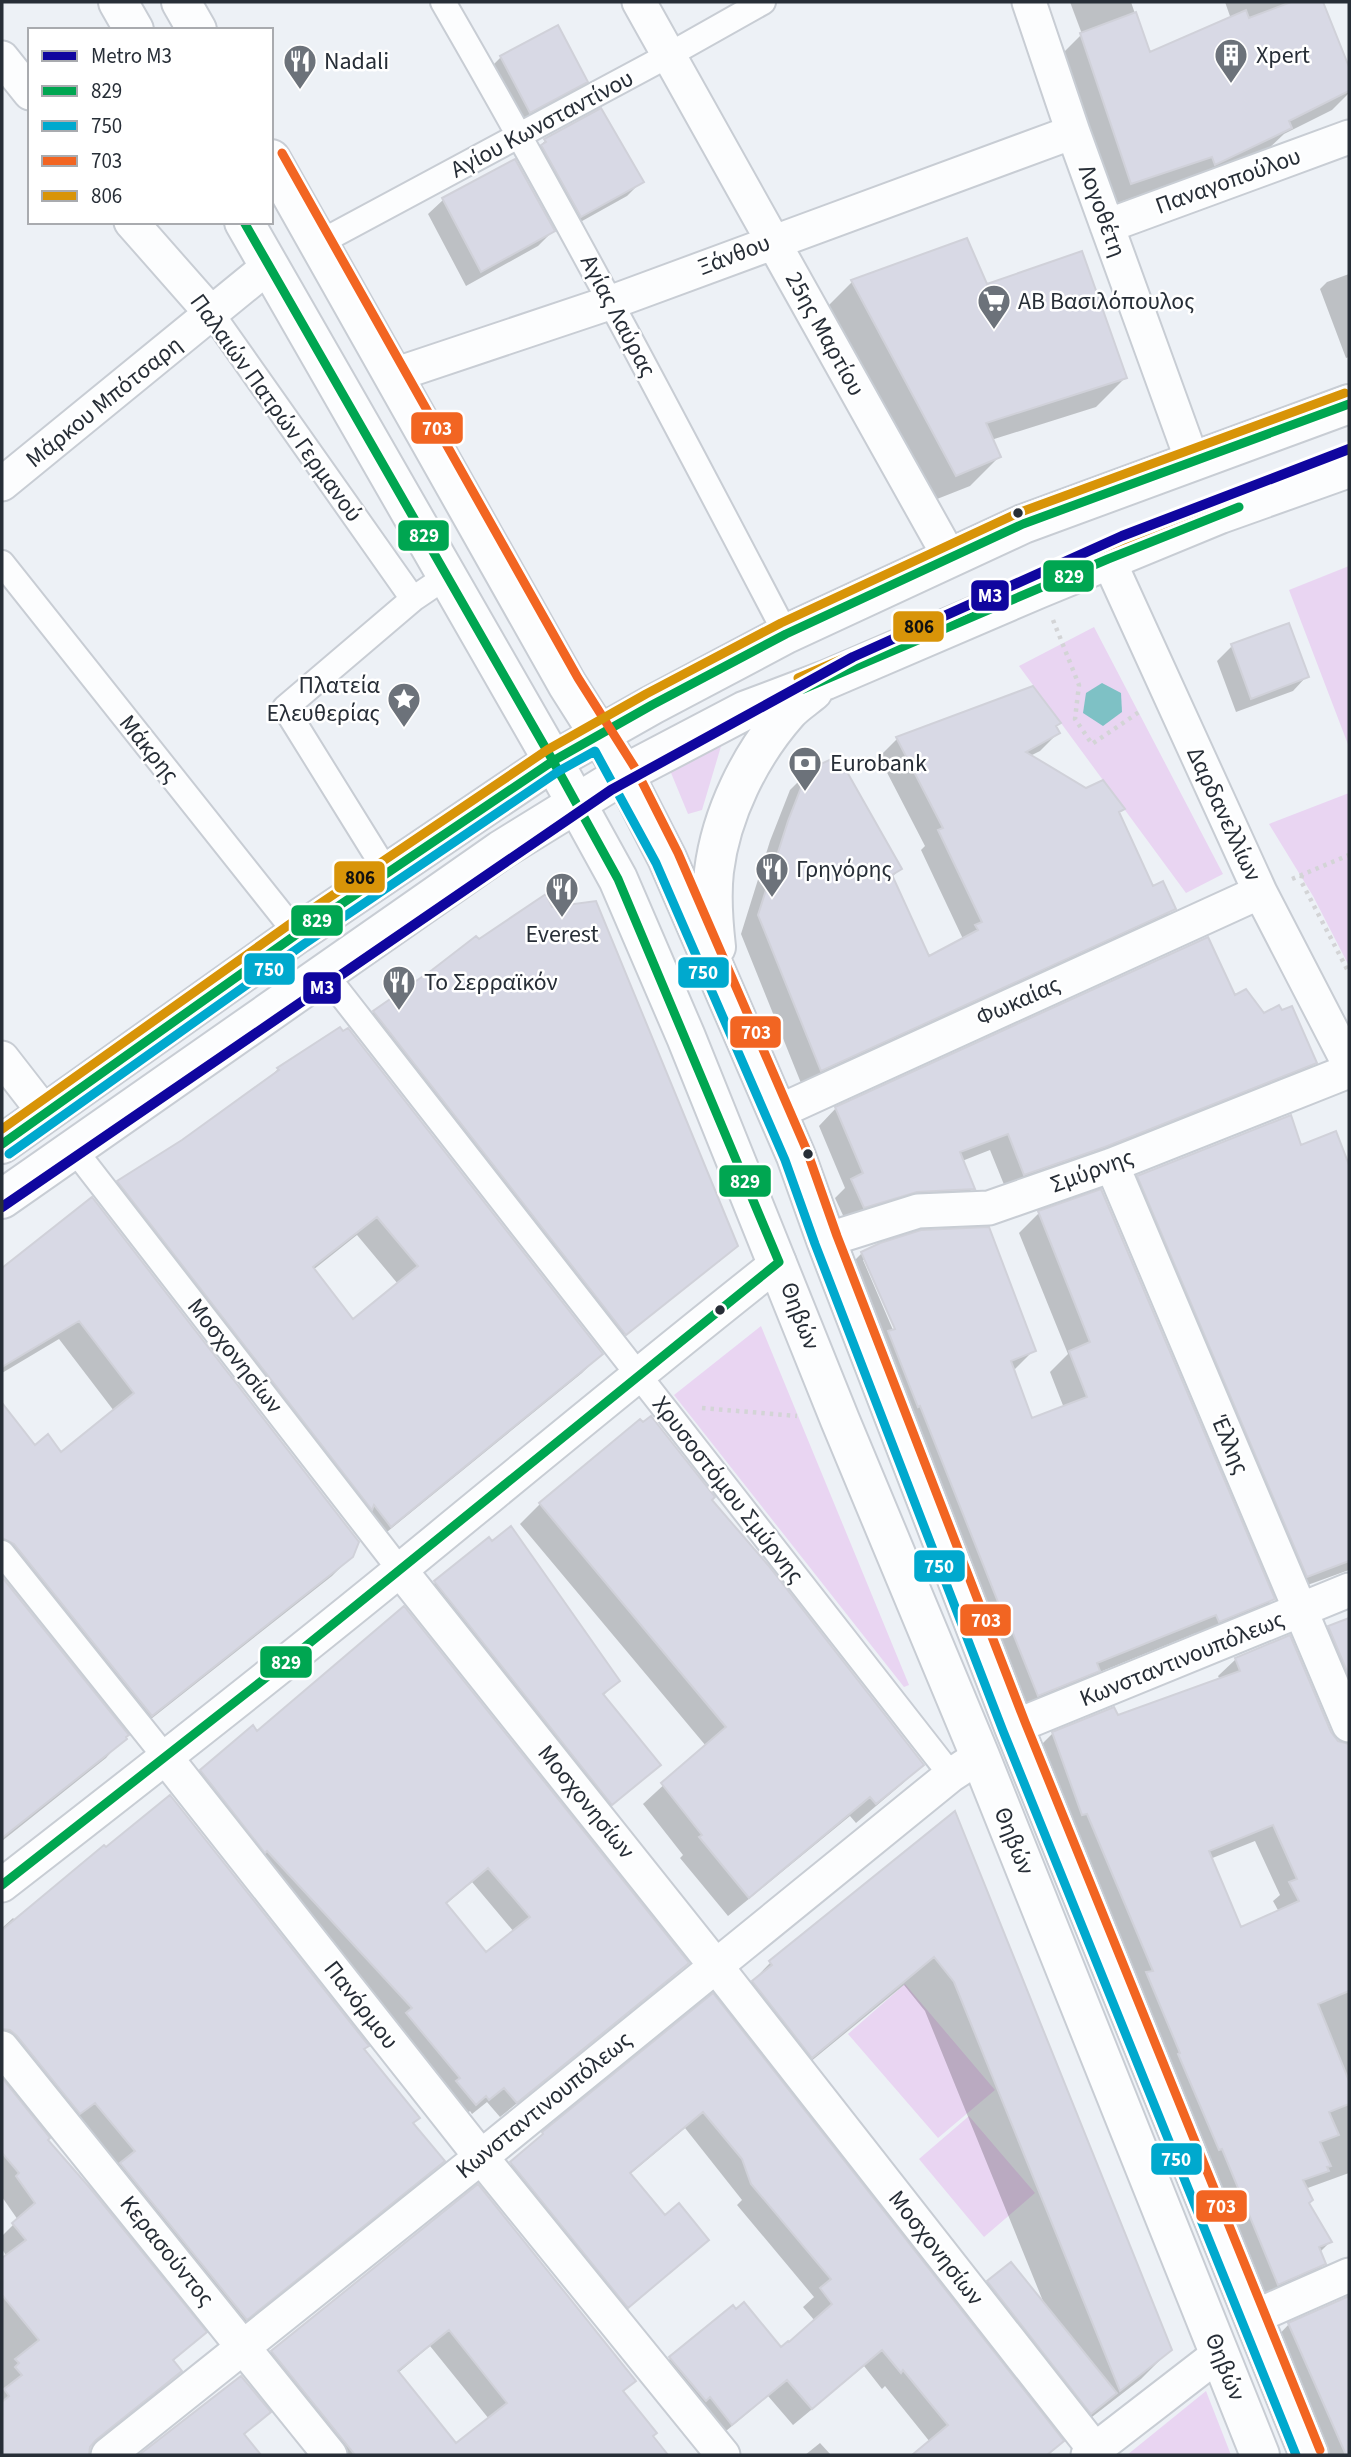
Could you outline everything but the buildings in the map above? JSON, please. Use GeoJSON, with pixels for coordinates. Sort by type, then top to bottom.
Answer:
{"type":"FeatureCollection","features":[{"type":"Feature","properties":{"kind":"main road"},"geometry":{"type":"LineString","coordinates":[[118,2],[133,28]]}},
{"type":"Feature","properties":{"kind":"main road"},"geometry":{"type":"LineString","coordinates":[[181,2],[196,28]]}},
{"type":"Feature","properties":{"kind":"main road","name":"Θηβών"},"geometry":{"type":"LineString","coordinates":[[273,162],[567,684],[624,774],[667,858],[796,1156],[1014,1727],[1309,2455]]}},
{"type":"Feature","properties":{"kind":"main road","name":"Θηβών"},"geometry":{"type":"LineString","coordinates":[[245,224],[618,879],[779,1262],[840,1420],[965,1765],[1220,2353],[1260,2455]]}},
{"type":"Feature","properties":{"kind":"main road"},"geometry":{"type":"LineString","coordinates":[[2,1144],[297,934],[553,761],[600,734],[786,634],[949,556],[1023,524],[1349,404]]}},
{"type":"Feature","properties":{"kind":"main road"},"geometry":{"type":"LineString","coordinates":[[2,1199],[501,850],[624,774],[744,711],[827,680],[1108,559],[1220,514],[1349,468]]}},
{"type":"Feature","properties":{"kind":"main road"},"geometry":{"type":"LineString","coordinates":[[738,1019],[717,958],[712,911],[714,870],[724,822],[737,791],[789,711],[827,680]]}},
{"type":"Feature","properties":{"kind":"street","name":"Αγίας Λαύρας"},"geometry":{"type":"LineString","coordinates":[[443,2],[612,302],[786,634]]}},
{"type":"Feature","properties":{"kind":"street","name":"25ης Μαρτίου"},"geometry":{"type":"LineString","coordinates":[[639,2],[949,556]]}},
{"type":"Feature","properties":{"kind":"street","name":"Αγίου Κωνσταντίνου"},"geometry":{"type":"LineString","coordinates":[[319,243],[763,2]]}},
{"type":"Feature","properties":{"kind":"street","name":"Λογοθέτη"},"geometry":{"type":"LineString","coordinates":[[1029,2],[1073,132],[1192,460]]}},
{"type":"Feature","properties":{"kind":"street"},"geometry":{"type":"LineString","coordinates":[[2,58],[28,90]]}},
{"type":"Feature","properties":{"kind":"street","name":"Ξάνθου"},"geometry":{"type":"LineString","coordinates":[[394,375],[612,302],[1073,132]]}},
{"type":"Feature","properties":{"kind":"street","name":"Παναγοπούλου"},"geometry":{"type":"LineString","coordinates":[[1107,226],[1349,137]]}},
{"type":"Feature","properties":{"kind":"street","name":"Παλαιών Πατρών Γερμανού"},"geometry":{"type":"LineString","coordinates":[[133,224],[212,314],[413,599]]}},
{"type":"Feature","properties":{"kind":"street","name":"Μάρκου Μπότσαρη"},"geometry":{"type":"LineString","coordinates":[[2,484],[270,265]]}},
{"type":"Feature","properties":{"kind":"street","name":"Δαρδανελλίων"},"geometry":{"type":"LineString","coordinates":[[1108,559],[1260,892],[1349,1064]]}},
{"type":"Feature","properties":{"kind":"street","name":"Μάκρης"},"geometry":{"type":"LineString","coordinates":[[2,564],[297,934]]}},
{"type":"Feature","properties":{"kind":"street"},"geometry":{"type":"LineString","coordinates":[[388,874],[285,708],[413,599],[447,576]]}},
{"type":"Feature","properties":{"kind":"street","name":"Φωκαίας"},"geometry":{"type":"LineString","coordinates":[[778,1112],[1260,892]]}},
{"type":"Feature","properties":{"kind":"street","name":"Χρυσοστόμου Σμύρνης"},"geometry":{"type":"LineString","coordinates":[[325,974],[661,1405],[965,1765]]}},
{"type":"Feature","properties":{"kind":"street"},"geometry":{"type":"LineString","coordinates":[[2,1058],[44,1112]]}},
{"type":"Feature","properties":{"kind":"street","name":"Σμύρνης"},"geometry":{"type":"LineString","coordinates":[[826,1240],[918,1211],[989,1208],[1112,1165],[1349,1071]]}},
{"type":"Feature","properties":{"kind":"street","name":"Μοσχονησίων"},"geometry":{"type":"LineString","coordinates":[[73,1148],[400,1570],[715,1965],[1094,2454]]}},
{"type":"Feature","properties":{"kind":"street","name":"Έλλης"},"geometry":{"type":"LineString","coordinates":[[1112,1165],[1349,1724]]}},
{"type":"Feature","properties":{"kind":"street"},"geometry":{"type":"LineString","coordinates":[[2,1885],[166,1758],[400,1570],[637,1374],[779,1262]]}},
{"type":"Feature","properties":{"kind":"street","name":"Πανόρμου"},"geometry":{"type":"LineString","coordinates":[[2,1553],[481,2157],[723,2455]]}},
{"type":"Feature","properties":{"kind":"street","name":"Κωνσταντινουπόλεως"},"geometry":{"type":"LineString","coordinates":[[1014,1727],[1349,1590]]}},
{"type":"Feature","properties":{"kind":"street","name":"Κωνσταντινουπόλεως"},"geometry":{"type":"LineString","coordinates":[[108,2455],[965,1765]]}},
{"type":"Feature","properties":{"kind":"street","name":"Κερασούντος"},"geometry":{"type":"LineString","coordinates":[[2,2048],[330,2455]]}},
{"type":"Feature","properties":{"kind":"street"},"geometry":{"type":"LineString","coordinates":[[1254,2317],[1349,2275]]}},
{"type":"Feature","properties":{"kind":"street"},"geometry":{"type":"LineString","coordinates":[[1094,2454],[1220,2353]]}},
{"type":"Feature","properties":{"kind":"path"},"geometry":{"type":"LineString","coordinates":[[1062,639],[1079,685],[1075,719],[1092,744],[1168,692]]}},
{"type":"Feature","properties":{"kind":"path","name":"Δαρδανελλίων"},"geometry":{"type":"LineString","coordinates":[[1349,855],[1302,875],[1301,881],[1349,973]]}},
{"type":"Feature","properties":{"kind":"path"},"geometry":{"type":"LineString","coordinates":[[661,1405],[840,1420]]}},
{"type":"Feature","properties":{"kind":"shaded area"},"geometry":{"type":"Polygon","coordinates":[[[1349,566],[1349,747],[1289,590],[1349,566]]]}},
{"type":"Feature","properties":{"kind":"shaded area"},"geometry":{"type":"Polygon","coordinates":[[[1094,627],[1223,874],[1186,893],[1019,666],[1094,627]]]}},
{"type":"Feature","properties":{"kind":"shaded area"},"geometry":{"type":"Polygon","coordinates":[[[722,743],[702,810],[688,814],[669,768],[722,743]]]}},
{"type":"Feature","properties":{"kind":"shaded area"},"geometry":{"type":"Polygon","coordinates":[[[1349,793],[1349,966],[1313,896],[1269,824],[1349,793]]]}},
{"type":"Feature","properties":{"kind":"shaded area"},"geometry":{"type":"Polygon","coordinates":[[[761,1326],[909,1685],[904,1687],[674,1395],[761,1326]]]}},
{"type":"Feature","properties":{"kind":"shaded area"},"geometry":{"type":"Polygon","coordinates":[[[905,1984],[995,2090],[938,2138],[848,2034],[905,1984]]]}},
{"type":"Feature","properties":{"kind":"shaded area"},"geometry":{"type":"Polygon","coordinates":[[[969,2116],[1035,2193],[984,2237],[919,2159],[969,2116]]]}},
{"type":"Feature","properties":{"kind":"shaded area"},"geometry":{"type":"Polygon","coordinates":[[[1206,2391],[1231,2455],[1127,2455],[1206,2391]]]}},
{"type":"Feature","properties":{"kind":"water"},"geometry":{"type":"Polygon","coordinates":[[[1102,683],[1121,693],[1122,712],[1103,726],[1083,713],[1086,693],[1102,683]]]}},
{"type":"Feature","properties":{"kind":"metro line","name":"Μ3"},"geometry":{"type":"LineString","coordinates":[[2,1207],[611,790],[853,657],[1122,536],[1349,449]]}},
{"type":"Feature","properties":{"kind":"transit line","name":"703"},"geometry":{"type":"LineString","coordinates":[[282,153],[578,678],[635,768],[678,853],[807,1151],[837,1236],[1025,1722],[1320,2450]]}},
{"type":"Feature","properties":{"kind":"transit line","name":"829"},"geometry":{"type":"LineString","coordinates":[[2,1885],[301,1650],[779,1262],[618,879],[245,224]]}},
{"type":"Feature","properties":{"kind":"transit line","name":"806"},"geometry":{"type":"LineString","coordinates":[[2,1129],[290,924],[547,750],[646,694],[781,623],[1018,513],[1345,393]]}},
{"type":"Feature","properties":{"kind":"transit line","name":"829"},"geometry":{"type":"LineString","coordinates":[[2,1144],[297,934],[507,792],[553,761],[652,705],[786,634],[1023,524],[1349,404]]}},
{"type":"Feature","properties":{"kind":"transit line","name":"806"},"geometry":{"type":"LineString","coordinates":[[798,678],[1103,548],[1234,496]]}},
{"type":"Feature","properties":{"kind":"transit line","name":"829"},"geometry":{"type":"LineString","coordinates":[[803,689],[1108,559],[1239,507]]}},
{"type":"Feature","properties":{"kind":"transit line","name":"750"},"geometry":{"type":"LineString","coordinates":[[9,1154],[304,944],[559,771],[595,751],[656,863],[785,1160],[1003,1731],[1296,2455]]}},
{"type":"Feature","properties":{"kind":"place","name":"Xpert"},"geometry":{"type":"Point","coordinates":[1231,85]}},
{"type":"Feature","properties":{"kind":"place","name":"Nadali"},"geometry":{"type":"Point","coordinates":[300,91]}},
{"type":"Feature","properties":{"kind":"place","name":"ΑΒ Βασιλόπουλος"},"geometry":{"type":"Point","coordinates":[994,331]}},
{"type":"Feature","properties":{"kind":"place","name":"Πλατεία Ελευθερίας"},"geometry":{"type":"Point","coordinates":[404,729]}},
{"type":"Feature","properties":{"kind":"place","name":"Eurobank"},"geometry":{"type":"Point","coordinates":[805,793]}},
{"type":"Feature","properties":{"kind":"place","name":"Γρηγόρης"},"geometry":{"type":"Point","coordinates":[772,899]}},
{"type":"Feature","properties":{"kind":"place","name":"Everest"},"geometry":{"type":"Point","coordinates":[562,919]}},
{"type":"Feature","properties":{"kind":"place","name":"Το Σερραϊκόν"},"geometry":{"type":"Point","coordinates":[399,1012]}}]}
